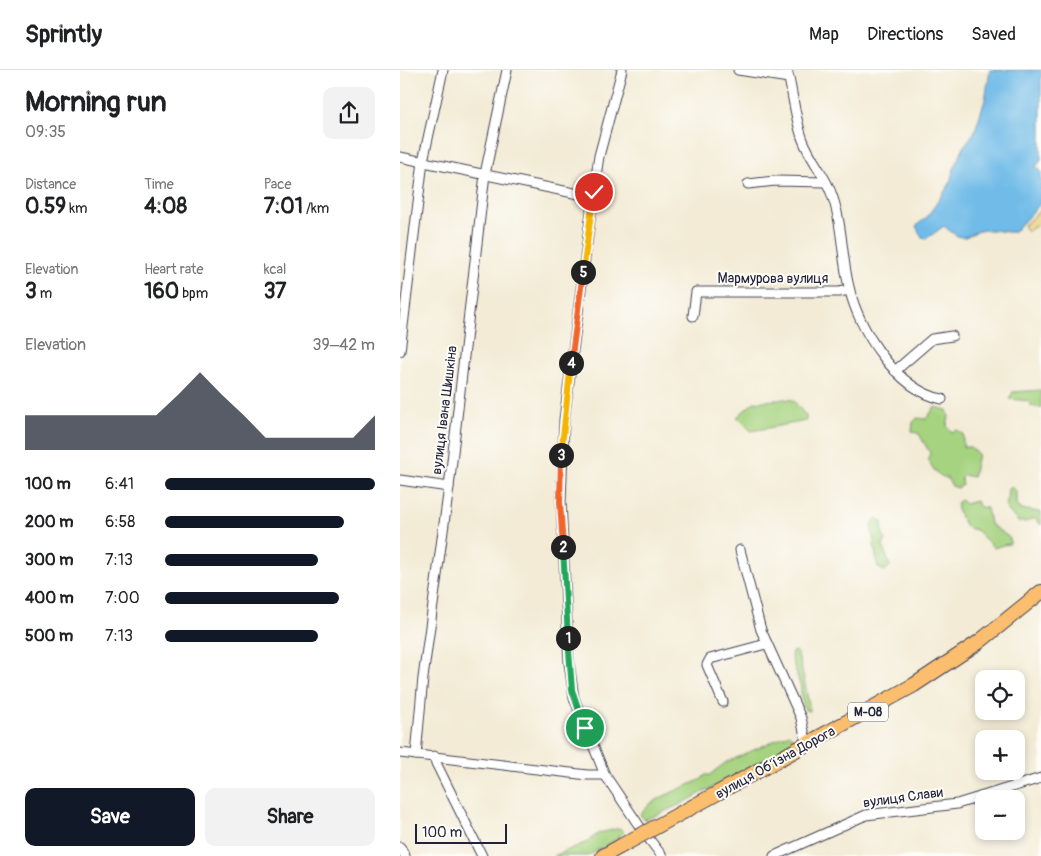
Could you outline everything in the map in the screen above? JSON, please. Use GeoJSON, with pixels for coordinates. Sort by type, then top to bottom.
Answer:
{"type":"FeatureCollection","features":[{"type":"Feature","properties":{"kind":"highway","name":"вулиця Обʼїзна Дорога"},"geometry":{"type":"LineString","coordinates":[[603,856],[807,745],[945,666],[1041,592]]}},
{"type":"Feature","properties":{"kind":"street"},"geometry":{"type":"LineString","coordinates":[[400,351],[422,161],[443,70]]}},
{"type":"Feature","properties":{"kind":"street","name":"вулиця Івана Шишкіна"},"geometry":{"type":"LineString","coordinates":[[416,755],[485,174],[507,70]]}},
{"type":"Feature","properties":{"kind":"street"},"geometry":{"type":"LineString","coordinates":[[622,70],[599,156],[593,197],[564,420],[560,502],[571,682],[577,707],[605,775],[640,827]]}},
{"type":"Feature","properties":{"kind":"street"},"geometry":{"type":"LineString","coordinates":[[738,70],[788,74],[801,133],[826,182],[838,219],[849,290],[871,338],[896,371],[918,389],[942,399]]}},
{"type":"Feature","properties":{"kind":"street"},"geometry":{"type":"LineString","coordinates":[[400,156],[593,197]]}},
{"type":"Feature","properties":{"kind":"street"},"geometry":{"type":"LineString","coordinates":[[748,184],[775,181],[826,182]]}},
{"type":"Feature","properties":{"kind":"street","name":"Мармурова вулиця"},"geometry":{"type":"LineString","coordinates":[[693,316],[696,292],[839,292],[849,290]]}},
{"type":"Feature","properties":{"kind":"street"},"geometry":{"type":"LineString","coordinates":[[896,371],[932,338],[952,336]]}},
{"type":"Feature","properties":{"kind":"street"},"geometry":{"type":"LineString","coordinates":[[400,480],[449,487]]}},
{"type":"Feature","properties":{"kind":"street"},"geometry":{"type":"LineString","coordinates":[[740,550],[766,644],[801,718],[807,745]]}},
{"type":"Feature","properties":{"kind":"street"},"geometry":{"type":"LineString","coordinates":[[724,702],[706,665],[708,661],[766,644]]}},
{"type":"Feature","properties":{"kind":"street"},"geometry":{"type":"LineString","coordinates":[[400,753],[588,775],[605,775]]}},
{"type":"Feature","properties":{"kind":"street"},"geometry":{"type":"LineString","coordinates":[[434,756],[482,856]]}},
{"type":"Feature","properties":{"kind":"street","name":"вулиця Слави"},"geometry":{"type":"LineString","coordinates":[[774,856],[866,814],[957,804],[1041,778]]}},
{"type":"Feature","properties":{"kind":"street"},"geometry":{"type":"LineString","coordinates":[[649,839],[662,856]]}},
{"type":"Feature","properties":{"kind":"street"},"geometry":{"type":"LineString","coordinates":[[400,847],[405,856]]}},
{"type":"Feature","properties":{"kind":"green space"},"geometry":{"type":"Polygon","coordinates":[[[1041,390],[1041,408],[1031,406],[1029,401],[1009,399],[1013,392],[1041,390]]]}},
{"type":"Feature","properties":{"kind":"green space"},"geometry":{"type":"Polygon","coordinates":[[[793,400],[806,416],[806,421],[751,431],[737,417],[754,402],[793,400]]]}},
{"type":"Feature","properties":{"kind":"green space"},"geometry":{"type":"Polygon","coordinates":[[[935,407],[947,410],[949,417],[947,426],[952,432],[957,430],[963,434],[963,447],[970,447],[978,454],[973,477],[963,475],[961,478],[962,485],[958,488],[952,486],[947,478],[935,471],[928,459],[930,453],[919,434],[912,431],[913,422],[917,418],[926,419],[935,407]]]}},
{"type":"Feature","properties":{"kind":"green space"},"geometry":{"type":"Polygon","coordinates":[[[1011,487],[1016,491],[1016,503],[1019,509],[1041,512],[1041,525],[1034,518],[1026,522],[1018,522],[1006,508],[1008,489],[1011,487]]]}},
{"type":"Feature","properties":{"kind":"green space"},"geometry":{"type":"Polygon","coordinates":[[[961,500],[965,504],[976,501],[980,507],[987,508],[990,524],[1010,538],[1010,544],[994,548],[976,530],[966,527],[957,510],[957,503],[961,500]]]}},
{"type":"Feature","properties":{"kind":"green space"},"geometry":{"type":"Polygon","coordinates":[[[876,518],[882,522],[883,536],[886,539],[883,546],[890,566],[885,571],[878,568],[871,526],[876,518]]]}},
{"type":"Feature","properties":{"kind":"green space"},"geometry":{"type":"Polygon","coordinates":[[[796,651],[802,670],[810,711],[805,710],[801,698],[801,688],[791,656],[792,652],[796,651]]]}},
{"type":"Feature","properties":{"kind":"green space"},"geometry":{"type":"Polygon","coordinates":[[[789,734],[798,742],[679,805],[645,820],[640,815],[650,804],[664,796],[702,779],[705,775],[710,775],[725,763],[789,734]]]}},
{"type":"Feature","properties":{"kind":"green space"},"geometry":{"type":"Polygon","coordinates":[[[620,828],[624,832],[618,838],[588,856],[554,856],[587,842],[599,833],[620,828]]]}},
{"type":"Feature","properties":{"kind":"sand"},"geometry":{"type":"Polygon","coordinates":[[[1041,210],[1041,223],[1027,231],[1023,226],[1041,210]]]}},
{"type":"Feature","properties":{"kind":"water"},"geometry":{"type":"Polygon","coordinates":[[[990,70],[1041,70],[1041,159],[1036,167],[1041,171],[1041,203],[1014,232],[986,230],[962,237],[952,233],[944,226],[926,239],[922,238],[916,226],[927,217],[949,185],[964,146],[974,133],[985,100],[990,70]]]}},
{"type":"Feature","properties":{"kind":"route"},"geometry":{"type":"LineString","coordinates":[[585,728],[574,698],[570,675],[560,473],[564,420],[594,192]]}}]}
